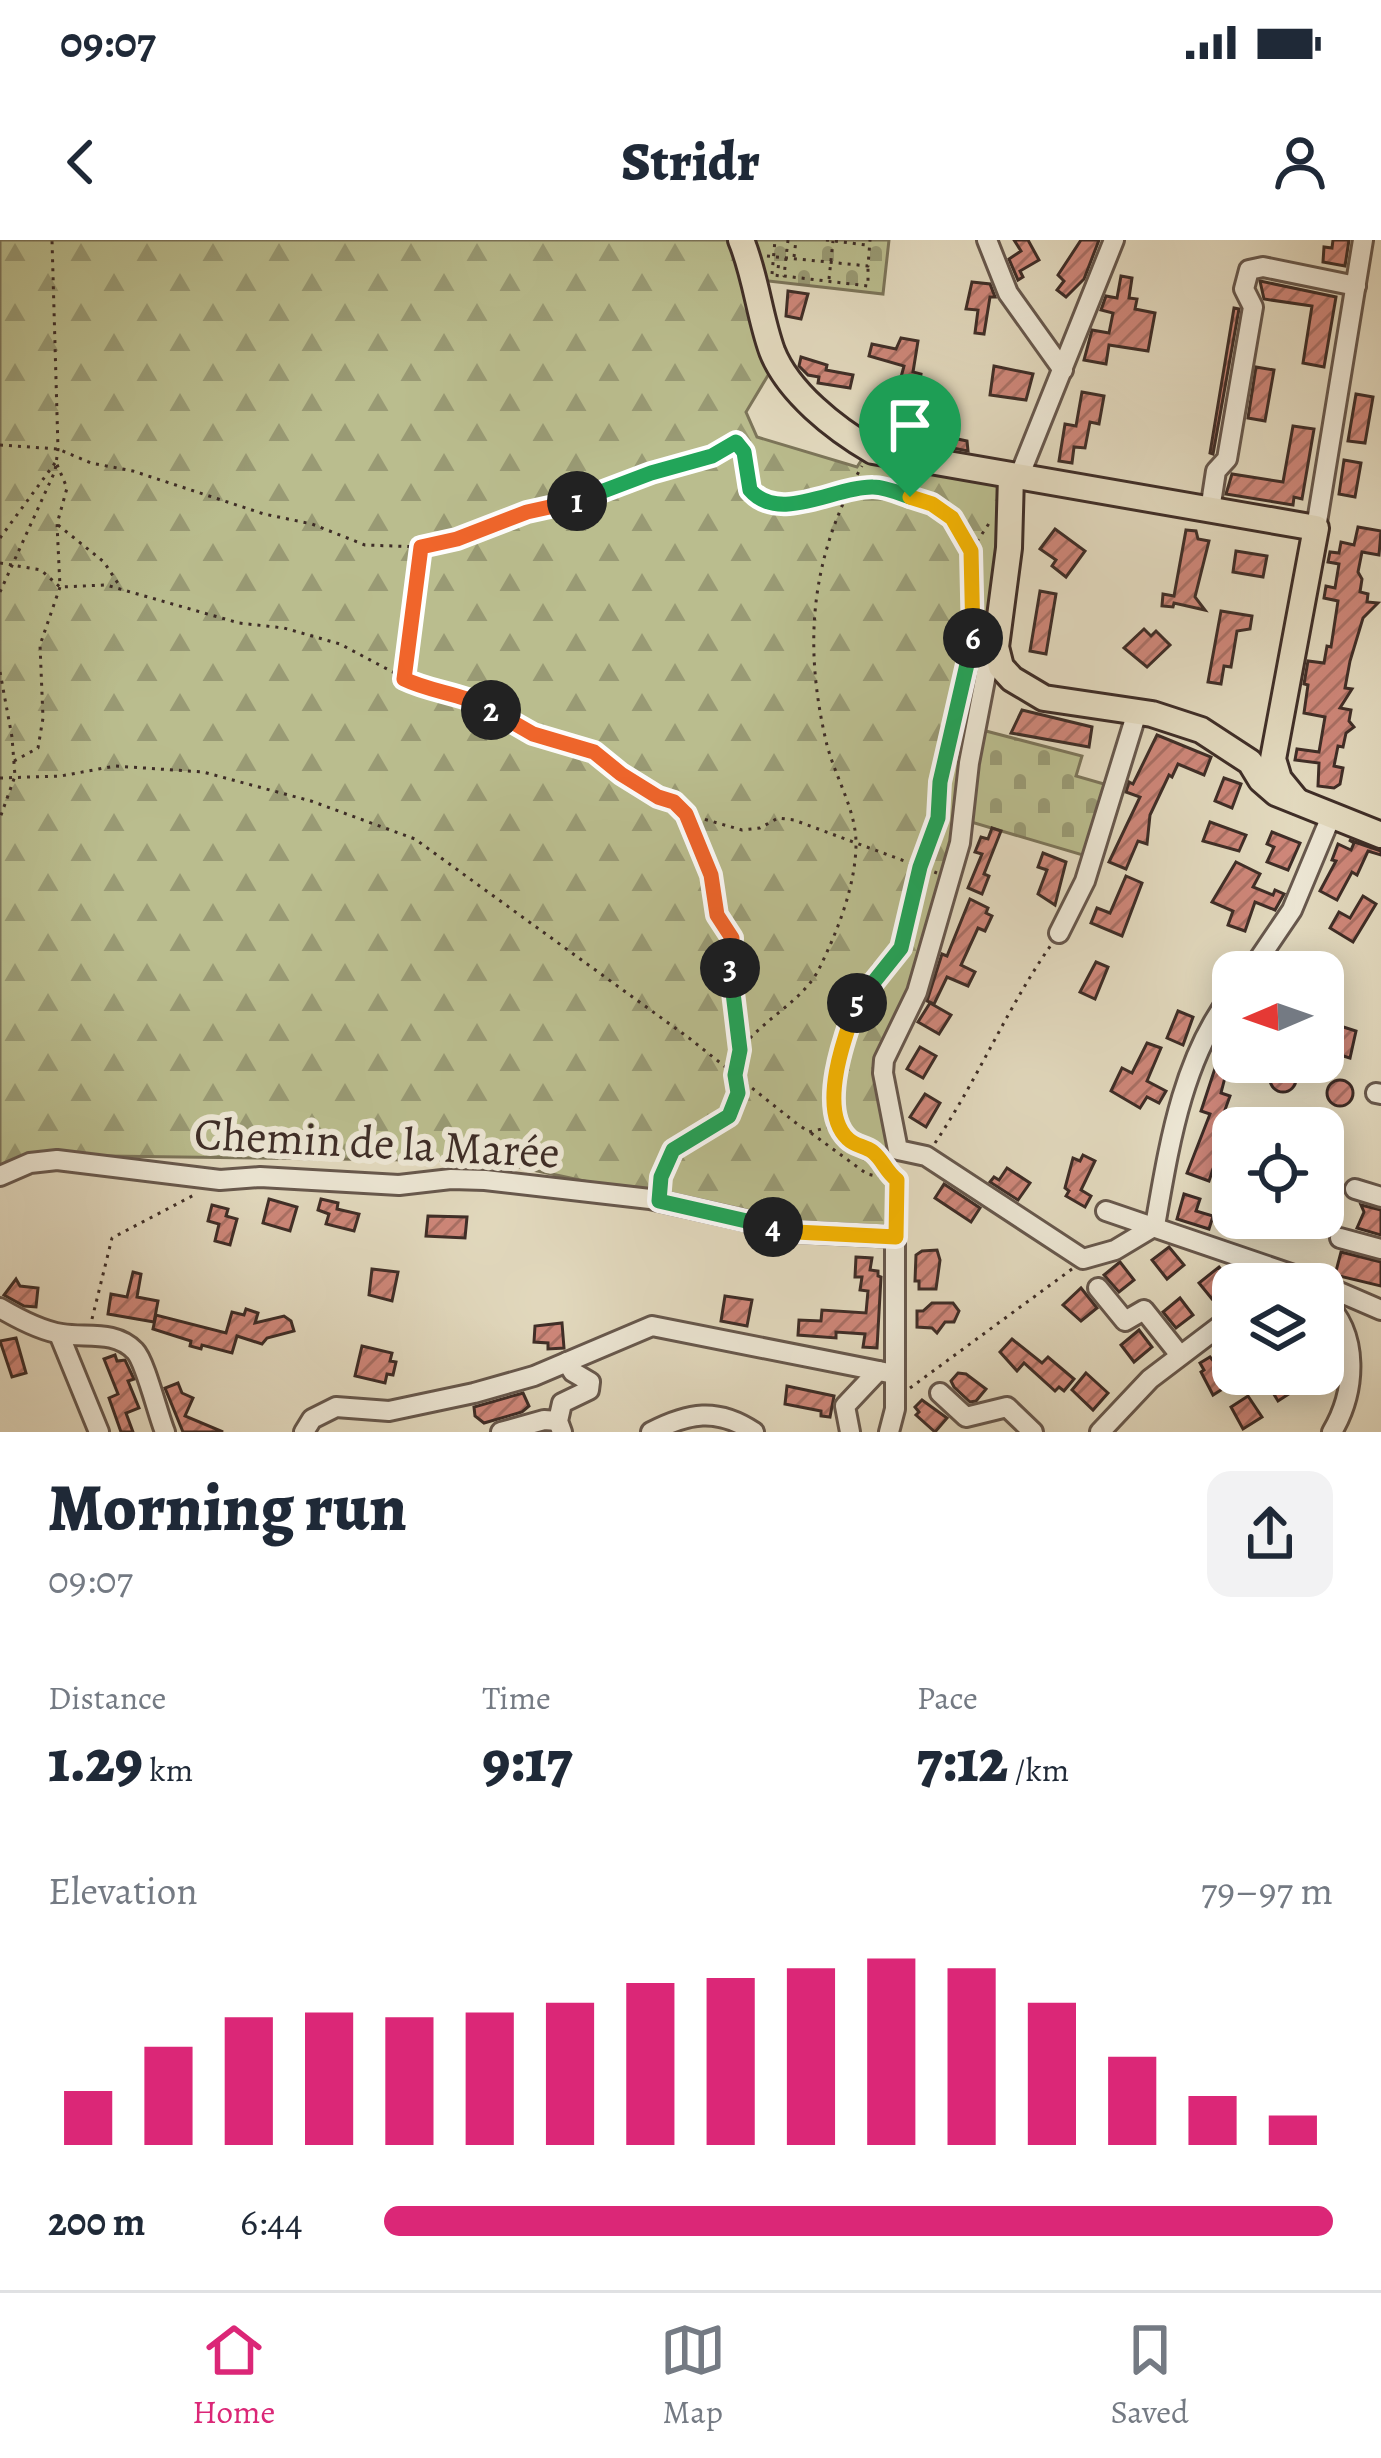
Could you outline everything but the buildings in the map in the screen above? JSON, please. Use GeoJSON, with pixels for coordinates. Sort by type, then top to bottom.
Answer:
{"type":"FeatureCollection","features":[{"type":"Feature","properties":{"kind":"main road"},"geometry":{"type":"LineString","coordinates":[[744,249],[773,354],[792,384],[862,445],[882,454],[1316,529],[1263,765]]}},
{"type":"Feature","properties":{"kind":"main road"},"geometry":{"type":"LineString","coordinates":[[1015,477],[997,657],[1012,679],[1044,698],[1173,718],[1263,765],[1298,801],[1381,833]]}},
{"type":"Feature","properties":{"kind":"street"},"geometry":{"type":"LineString","coordinates":[[987,240],[1008,293],[1064,370]]}},
{"type":"Feature","properties":{"kind":"street"},"geometry":{"type":"LineString","coordinates":[[1015,477],[1064,370],[1114,240]]}},
{"type":"Feature","properties":{"kind":"street"},"geometry":{"type":"LineString","coordinates":[[1316,529],[1363,240]]}},
{"type":"Feature","properties":{"kind":"street"},"geometry":{"type":"LineString","coordinates":[[1210,510],[1216,471],[1227,459],[1253,307],[1244,289],[1249,270],[1263,267],[1356,286]]}},
{"type":"Feature","properties":{"kind":"street"},"geometry":{"type":"LineString","coordinates":[[997,657],[988,664],[960,843],[933,946],[884,1060],[898,1150],[926,1156],[1083,1259],[1115,1250],[1155,1226],[1172,1124],[1211,1026]]}},
{"type":"Feature","properties":{"kind":"street"},"geometry":{"type":"LineString","coordinates":[[1059,933],[1085,881],[1137,712]]}},
{"type":"Feature","properties":{"kind":"street"},"geometry":{"type":"LineString","coordinates":[[1264,951],[1292,910],[1332,814]]}},
{"type":"Feature","properties":{"kind":"street","name":"Chemin de la Marée"},"geometry":{"type":"LineString","coordinates":[[0,1176],[30,1162],[57,1160],[218,1179],[399,1185],[462,1179],[659,1201],[796,1232],[896,1237]]}},
{"type":"Feature","properties":{"kind":"street"},"geometry":{"type":"LineString","coordinates":[[1355,1189],[1381,1197]]}},
{"type":"Feature","properties":{"kind":"street"},"geometry":{"type":"LineString","coordinates":[[1106,1211],[1260,1263]]}},
{"type":"Feature","properties":{"kind":"street"},"geometry":{"type":"LineString","coordinates":[[889,1432],[894,1400],[886,1372],[896,1237]]}},
{"type":"Feature","properties":{"kind":"street"},"geometry":{"type":"LineString","coordinates":[[1344,1239],[1381,1249]]}},
{"type":"Feature","properties":{"kind":"street"},"geometry":{"type":"LineString","coordinates":[[1098,1288],[1126,1321],[1144,1310],[1179,1354]]}},
{"type":"Feature","properties":{"kind":"street"},"geometry":{"type":"LineString","coordinates":[[1344,1292],[1381,1310]]}},
{"type":"Feature","properties":{"kind":"street"},"geometry":{"type":"LineString","coordinates":[[0,1308],[59,1334],[88,1332],[134,1350],[144,1366],[149,1394],[165,1432]]}},
{"type":"Feature","properties":{"kind":"street"},"geometry":{"type":"LineString","coordinates":[[304,1432],[312,1419],[336,1407],[389,1412],[534,1376],[652,1326],[886,1372]]}},
{"type":"Feature","properties":{"kind":"street"},"geometry":{"type":"LineString","coordinates":[[1100,1432],[1179,1354],[1212,1331]]}},
{"type":"Feature","properties":{"kind":"street"},"geometry":{"type":"LineString","coordinates":[[59,1334],[99,1432]]}},
{"type":"Feature","properties":{"kind":"street"},"geometry":{"type":"LineString","coordinates":[[1332,1432],[1348,1398],[1350,1358],[1344,1335]]}},
{"type":"Feature","properties":{"kind":"street"},"geometry":{"type":"LineString","coordinates":[[500,1432],[544,1420],[560,1427],[562,1403],[589,1390],[590,1382],[573,1372],[567,1362]]}},
{"type":"Feature","properties":{"kind":"street"},"geometry":{"type":"LineString","coordinates":[[850,1432],[845,1406],[886,1372]]}},
{"type":"Feature","properties":{"kind":"street"},"geometry":{"type":"LineString","coordinates":[[940,1393],[966,1417],[1007,1407],[1033,1432]]}},
{"type":"Feature","properties":{"kind":"street"},"geometry":{"type":"LineString","coordinates":[[651,1432],[696,1413],[712,1413],[754,1432]]}},
{"type":"Feature","properties":{"kind":"path"},"geometry":{"type":"LineString","coordinates":[[0,592],[29,533],[58,449],[52,240]]}},
{"type":"Feature","properties":{"kind":"path"},"geometry":{"type":"LineString","coordinates":[[775,240],[784,276],[868,286],[870,243],[826,240]]}},
{"type":"Feature","properties":{"kind":"path"},"geometry":{"type":"LineString","coordinates":[[774,276],[788,240]]}},
{"type":"Feature","properties":{"kind":"path"},"geometry":{"type":"LineString","coordinates":[[794,259],[796,240]]}},
{"type":"Feature","properties":{"kind":"path"},"geometry":{"type":"LineString","coordinates":[[828,281],[833,240]]}},
{"type":"Feature","properties":{"kind":"path"},"geometry":{"type":"LineString","coordinates":[[744,249],[868,266]]}},
{"type":"Feature","properties":{"kind":"path"},"geometry":{"type":"LineString","coordinates":[[0,445],[58,449],[91,463],[134,471],[264,514],[312,524],[365,545],[421,547],[457,539],[515,515],[595,496],[651,473],[712,456],[736,442],[744,452],[750,490],[766,502],[784,504],[871,487],[932,504],[952,518],[971,551],[974,634],[940,782],[938,818],[920,867],[901,948],[859,1000],[840,1046],[835,1081],[838,1124],[847,1139],[878,1156],[884,1171],[897,1180]]}},
{"type":"Feature","properties":{"kind":"path"},"geometry":{"type":"LineString","coordinates":[[740,1050],[817,975],[852,882],[853,818],[826,743],[811,646],[813,606],[849,490],[871,451]]}},
{"type":"Feature","properties":{"kind":"path"},"geometry":{"type":"LineString","coordinates":[[14,761],[38,748],[43,718],[40,645],[60,586],[57,524],[67,488],[56,461]]}},
{"type":"Feature","properties":{"kind":"path"},"geometry":{"type":"LineString","coordinates":[[0,538],[56,461]]}},
{"type":"Feature","properties":{"kind":"path"},"geometry":{"type":"LineString","coordinates":[[57,524],[104,562],[122,589]]}},
{"type":"Feature","properties":{"kind":"path"},"geometry":{"type":"LineString","coordinates":[[404,679],[421,547]]}},
{"type":"Feature","properties":{"kind":"path"},"geometry":{"type":"LineString","coordinates":[[0,563],[41,570],[60,586],[106,585],[239,623],[284,628],[340,644],[421,687],[473,699],[533,734],[580,745],[646,790],[674,802],[686,814],[711,875],[717,915],[732,938],[727,973],[735,990],[733,1018],[740,1050],[735,1075],[738,1093],[729,1116],[673,1150],[661,1177],[659,1201]]}},
{"type":"Feature","properties":{"kind":"path"},"geometry":{"type":"LineString","coordinates":[[0,673],[15,776],[0,818]]}},
{"type":"Feature","properties":{"kind":"path"},"geometry":{"type":"LineString","coordinates":[[0,778],[62,776],[115,766],[203,772],[311,802],[415,839],[867,1174],[897,1180]]}},
{"type":"Feature","properties":{"kind":"path"},"geometry":{"type":"LineString","coordinates":[[686,814],[742,830],[760,828],[778,818],[794,820],[920,867]]}},
{"type":"Feature","properties":{"kind":"path"},"geometry":{"type":"LineString","coordinates":[[938,1140],[1020,990],[1059,933]]}},
{"type":"Feature","properties":{"kind":"path"},"geometry":{"type":"LineString","coordinates":[[808,1132],[838,1124]]}},
{"type":"Feature","properties":{"kind":"path"},"geometry":{"type":"LineString","coordinates":[[88,1332],[112,1238],[218,1179]]}},
{"type":"Feature","properties":{"kind":"path"},"geometry":{"type":"LineString","coordinates":[[896,1237],[897,1180]]}},
{"type":"Feature","properties":{"kind":"path"},"geometry":{"type":"LineString","coordinates":[[894,1400],[1083,1259]]}},
{"type":"Feature","properties":{"kind":"green space"},"geometry":{"type":"Polygon","coordinates":[[[0,240],[740,240],[776,362],[746,412],[757,437],[857,467],[868,450],[993,481],[1003,488],[1006,557],[974,697],[956,843],[913,988],[873,1068],[892,1148],[887,1226],[798,1227],[491,1161],[31,1155],[0,1173],[0,240]]]}},
{"type":"Feature","properties":{"kind":"green space"},"geometry":{"type":"Polygon","coordinates":[[[750,240],[889,240],[883,294],[760,280],[750,240]]]}},
{"type":"Feature","properties":{"kind":"green space"},"geometry":{"type":"Polygon","coordinates":[[[982,730],[1082,756],[1076,776],[1111,786],[1086,856],[971,822],[982,730]]]}},
{"type":"Feature","properties":{"kind":"route"},"geometry":{"type":"LineString","coordinates":[[736,442],[744,452],[750,490],[766,502],[784,504],[871,487],[910,497],[952,518],[971,551],[974,634],[940,782],[938,818],[920,867],[901,948],[859,1000],[840,1046],[835,1081],[838,1124],[847,1139],[878,1156],[884,1171],[897,1180],[896,1237],[796,1232],[659,1201],[661,1177],[673,1150],[729,1116],[738,1093],[735,990],[727,973],[732,938],[717,915],[711,875],[686,814],[674,802],[658,797],[580,745],[533,734],[473,699],[404,679],[421,547],[457,539],[503,519],[595,496],[651,473],[712,456],[736,442]]}}]}
